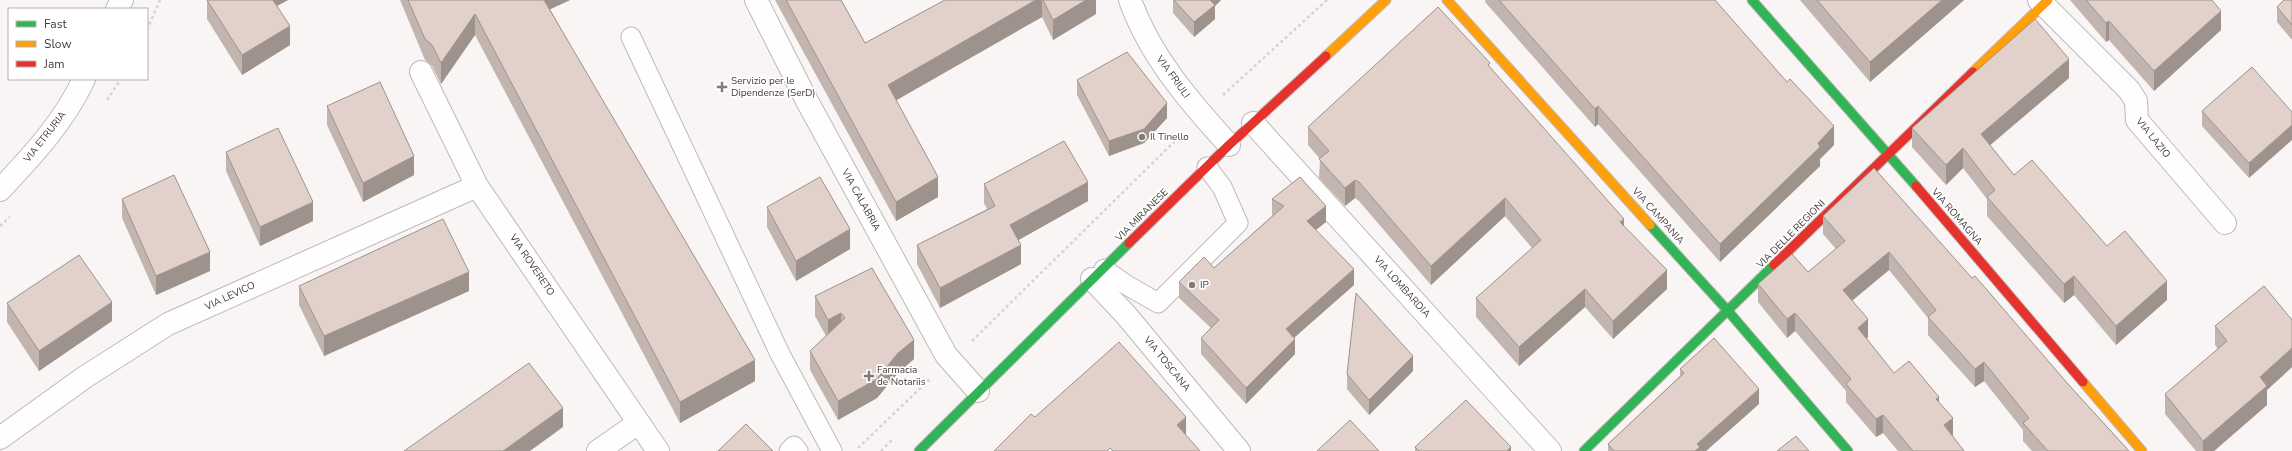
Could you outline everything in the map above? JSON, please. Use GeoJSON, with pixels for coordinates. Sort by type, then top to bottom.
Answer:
{"type":"FeatureCollection","features":[{"type":"Feature","properties":{"kind":"street","name":"VIA CALABRIA"},"geometry":{"type":"LineString","coordinates":[[756,0],[807,101],[946,355],[978,391]]}},
{"type":"Feature","properties":{"kind":"street","name":"VIA FRIULI"},"geometry":{"type":"LineString","coordinates":[[1130,0],[1151,47],[1201,116],[1229,145]]}},
{"type":"Feature","properties":{"kind":"street","name":"VIA MIRANESE"},"geometry":{"type":"LineString","coordinates":[[920,451],[978,391],[1229,145],[1386,0]]}},
{"type":"Feature","properties":{"kind":"street","name":"VIA CAMPANIA"},"geometry":{"type":"LineString","coordinates":[[1447,0],[1728,311],[1848,451]]}},
{"type":"Feature","properties":{"kind":"street","name":"VIA ROMAGNA"},"geometry":{"type":"LineString","coordinates":[[1752,0],[1888,153],[2142,451]]}},
{"type":"Feature","properties":{"kind":"street","name":"VIA DELLE REGIONI"},"geometry":{"type":"LineString","coordinates":[[1584,451],[2043,1]]}},
{"type":"Feature","properties":{"kind":"street","name":"VIA LAZIO"},"geometry":{"type":"LineString","coordinates":[[2043,1],[2129,90],[2136,101],[2137,120],[2225,223]]}},
{"type":"Feature","properties":{"kind":"street","name":"VIA ROVERETO"},"geometry":{"type":"LineString","coordinates":[[421,72],[477,186],[658,451]]}},
{"type":"Feature","properties":{"kind":"street","name":"VIA ETRURIA"},"geometry":{"type":"LineString","coordinates":[[0,190],[31,157],[56,127],[83,80]]}},
{"type":"Feature","properties":{"kind":"street","name":"VIA LOMBARDIA"},"geometry":{"type":"LineString","coordinates":[[1253,123],[1550,451]]}},
{"type":"Feature","properties":{"kind":"street","name":"VIA LEVICO"},"geometry":{"type":"LineString","coordinates":[[0,438],[85,377],[168,324],[477,186]]}},
{"type":"Feature","properties":{"kind":"street","name":"VIA TOSCANA"},"geometry":{"type":"LineString","coordinates":[[1098,274],[1126,315],[1239,451]]}},
{"type":"Feature","properties":{"kind":"street"},"geometry":{"type":"LineString","coordinates":[[598,451],[638,423]]}},
{"type":"Feature","properties":{"kind":"lane"},"geometry":{"type":"LineString","coordinates":[[631,37],[780,354],[832,451]]}},
{"type":"Feature","properties":{"kind":"lane"},"geometry":{"type":"LineString","coordinates":[[1098,274],[1125,284],[1158,303],[1238,223],[1222,187],[1207,167]]}},
{"type":"Feature","properties":{"kind":"lane"},"geometry":{"type":"LineString","coordinates":[[789,451],[794,446],[798,451]]}},
{"type":"Feature","properties":{"kind":"path"},"geometry":{"type":"LineString","coordinates":[[148,28],[160,0]]}},
{"type":"Feature","properties":{"kind":"path"},"geometry":{"type":"LineString","coordinates":[[1220,97],[1327,0]]}},
{"type":"Feature","properties":{"kind":"path"},"geometry":{"type":"LineString","coordinates":[[968,344],[1187,129]]}},
{"type":"Feature","properties":{"kind":"path"},"geometry":{"type":"LineString","coordinates":[[855,451],[935,374]]}},
{"type":"Feature","properties":{"kind":"building"},"geometry":{"type":"Polygon","coordinates":[[[207,0],[273,0],[290,26],[242,55],[207,0]]]}},
{"type":"Feature","properties":{"kind":"building"},"geometry":{"type":"Polygon","coordinates":[[[408,0],[544,0],[755,360],[680,402],[475,14],[441,63],[432,45],[425,39],[408,0]]]}},
{"type":"Feature","properties":{"kind":"building"},"geometry":{"type":"Polygon","coordinates":[[[786,0],[841,0],[865,43],[945,0],[1036,0],[888,85],[938,177],[896,202],[786,0]]]}},
{"type":"Feature","properties":{"kind":"building"},"geometry":{"type":"Polygon","coordinates":[[[1043,0],[1086,0],[1053,20],[1043,0]]]}},
{"type":"Feature","properties":{"kind":"building"},"geometry":{"type":"Polygon","coordinates":[[[1174,0],[1210,0],[1215,5],[1194,22],[1174,0]]]}},
{"type":"Feature","properties":{"kind":"building"},"geometry":{"type":"Polygon","coordinates":[[[1499,0],[1715,0],[1787,82],[1790,79],[1834,126],[1818,143],[1820,147],[1720,244],[1598,106],[1595,109],[1499,0]]]}},
{"type":"Feature","properties":{"kind":"building"},"geometry":{"type":"Polygon","coordinates":[[[1817,0],[1942,0],[1870,62],[1817,0]]]}},
{"type":"Feature","properties":{"kind":"building"},"geometry":{"type":"Polygon","coordinates":[[[2086,0],[2212,0],[2221,11],[2154,71],[2109,21],[2106,23],[2086,0]]]}},
{"type":"Feature","properties":{"kind":"building"},"geometry":{"type":"Polygon","coordinates":[[[2284,0],[2292,0],[2292,25],[2277,7],[2284,0]]]}},
{"type":"Feature","properties":{"kind":"building"},"geometry":{"type":"Polygon","coordinates":[[[1438,7],[1490,63],[1488,65],[1624,219],[1620,222],[1667,270],[1613,321],[1585,289],[1519,347],[1476,298],[1541,240],[1505,198],[1431,266],[1359,182],[1355,180],[1345,188],[1319,159],[1329,151],[1308,127],[1438,7]]]}},
{"type":"Feature","properties":{"kind":"building"},"geometry":{"type":"Polygon","coordinates":[[[2035,19],[2069,59],[1981,134],[2014,175],[2032,160],[2107,246],[2125,231],[2167,281],[2116,326],[2074,276],[2064,284],[1987,197],[1995,190],[1963,148],[1946,165],[1912,128],[2035,19]]]}},
{"type":"Feature","properties":{"kind":"building"},"geometry":{"type":"Polygon","coordinates":[[[1127,52],[1167,103],[1144,129],[1109,141],[1077,80],[1127,52]]]}},
{"type":"Feature","properties":{"kind":"building"},"geometry":{"type":"Polygon","coordinates":[[[2252,67],[2292,112],[2292,125],[2249,163],[2202,111],[2252,67]]]}},
{"type":"Feature","properties":{"kind":"building"},"geometry":{"type":"Polygon","coordinates":[[[380,82],[414,156],[363,183],[327,106],[380,82]]]}},
{"type":"Feature","properties":{"kind":"building"},"geometry":{"type":"Polygon","coordinates":[[[278,128],[313,202],[260,227],[226,152],[278,128]]]}},
{"type":"Feature","properties":{"kind":"building"},"geometry":{"type":"Polygon","coordinates":[[[1064,141],[1088,182],[1010,225],[1021,245],[940,288],[917,245],[995,206],[984,184],[1064,141]]]}},
{"type":"Feature","properties":{"kind":"building"},"geometry":{"type":"Polygon","coordinates":[[[1874,168],[1972,278],[1975,276],[2068,384],[2129,451],[2048,451],[2023,423],[2029,418],[1984,362],[1975,369],[1928,317],[1936,310],[1889,252],[1843,290],[1868,319],[1858,328],[1894,373],[1909,361],[1939,397],[1936,399],[1953,418],[1944,425],[1964,451],[1913,451],[1883,415],[1876,419],[1846,384],[1851,379],[1795,313],[1787,319],[1758,284],[1792,254],[1808,272],[1845,241],[1823,216],[1874,168]]]}},
{"type":"Feature","properties":{"kind":"building"},"geometry":{"type":"Polygon","coordinates":[[[174,175],[210,252],[156,276],[122,199],[174,175]]]}},
{"type":"Feature","properties":{"kind":"building"},"geometry":{"type":"Polygon","coordinates":[[[820,177],[850,229],[796,261],[767,207],[820,177]]]}},
{"type":"Feature","properties":{"kind":"building"},"geometry":{"type":"Polygon","coordinates":[[[1300,177],[1326,206],[1307,221],[1354,269],[1286,329],[1295,339],[1246,388],[1201,338],[1219,320],[1179,282],[1204,257],[1214,268],[1284,206],[1272,199],[1300,177]]]}},
{"type":"Feature","properties":{"kind":"building"},"geometry":{"type":"Polygon","coordinates":[[[443,219],[469,272],[324,336],[299,286],[443,219]]]}},
{"type":"Feature","properties":{"kind":"building"},"geometry":{"type":"Polygon","coordinates":[[[79,255],[112,302],[39,351],[7,303],[79,255]]]}},
{"type":"Feature","properties":{"kind":"building"},"geometry":{"type":"Polygon","coordinates":[[[872,268],[914,340],[898,353],[877,379],[838,401],[810,351],[845,318],[841,313],[828,320],[815,296],[872,268]]]}},
{"type":"Feature","properties":{"kind":"building"},"geometry":{"type":"Polygon","coordinates":[[[2264,286],[2292,320],[2292,348],[2260,377],[2267,386],[2203,441],[2165,394],[2227,341],[2215,326],[2264,286]]]}},
{"type":"Feature","properties":{"kind":"building"},"geometry":{"type":"Polygon","coordinates":[[[1356,293],[1413,356],[1369,400],[1347,374],[1356,293]]]}},
{"type":"Feature","properties":{"kind":"building"},"geometry":{"type":"Polygon","coordinates":[[[1714,338],[1759,389],[1697,444],[1700,447],[1695,451],[1614,451],[1608,444],[1684,373],[1680,369],[1714,338]]]}},
{"type":"Feature","properties":{"kind":"building"},"geometry":{"type":"Polygon","coordinates":[[[1119,342],[1186,417],[1177,425],[1200,451],[1113,451],[1110,448],[1107,451],[994,451],[1031,414],[1035,417],[1119,342]]]}},
{"type":"Feature","properties":{"kind":"building"},"geometry":{"type":"Polygon","coordinates":[[[529,363],[563,408],[503,451],[404,451],[529,363]]]}},
{"type":"Feature","properties":{"kind":"building"},"geometry":{"type":"Polygon","coordinates":[[[1466,400],[1511,447],[1507,451],[1419,451],[1415,447],[1466,400]]]}},
{"type":"Feature","properties":{"kind":"building"},"geometry":{"type":"Polygon","coordinates":[[[1350,420],[1379,451],[1317,451],[1350,420]]]}},
{"type":"Feature","properties":{"kind":"building"},"geometry":{"type":"Polygon","coordinates":[[[746,424],[773,451],[718,451],[746,424]]]}},
{"type":"Feature","properties":{"kind":"building"},"geometry":{"type":"Polygon","coordinates":[[[1796,436],[1809,451],[1777,451],[1796,436]]]}},
{"type":"Feature","properties":{"kind":"traffic: fast"},"geometry":{"type":"LineString","coordinates":[[1752,0],[1916,186]]}},
{"type":"Feature","properties":{"kind":"traffic: fast"},"geometry":{"type":"LineString","coordinates":[[1650,225],[1728,311],[1848,451]]}},
{"type":"Feature","properties":{"kind":"traffic: fast"},"geometry":{"type":"LineString","coordinates":[[919,451],[1129,243]]}},
{"type":"Feature","properties":{"kind":"traffic: fast"},"geometry":{"type":"LineString","coordinates":[[1584,451],[1774,265]]}},
{"type":"Feature","properties":{"kind":"traffic: slow"},"geometry":{"type":"LineString","coordinates":[[1326,56],[1386,0]]}},
{"type":"Feature","properties":{"kind":"traffic: slow"},"geometry":{"type":"LineString","coordinates":[[1447,0],[1650,225]]}},
{"type":"Feature","properties":{"kind":"traffic: slow"},"geometry":{"type":"LineString","coordinates":[[1973,72],[2048,0]]}},
{"type":"Feature","properties":{"kind":"traffic: slow"},"geometry":{"type":"LineString","coordinates":[[2083,382],[2142,451]]}},
{"type":"Feature","properties":{"kind":"traffic: jam"},"geometry":{"type":"LineString","coordinates":[[1129,243],[1229,145],[1326,56]]}},
{"type":"Feature","properties":{"kind":"traffic: jam"},"geometry":{"type":"LineString","coordinates":[[1774,265],[1973,72]]}},
{"type":"Feature","properties":{"kind":"traffic: jam"},"geometry":{"type":"LineString","coordinates":[[1916,186],[2083,382]]}},
{"type":"Feature","properties":{"kind":"place","name":"Servizio per le Dipendenze (SerD)"},"geometry":{"type":"Point","coordinates":[722,87]}},
{"type":"Feature","properties":{"kind":"place","name":"Il Tinello"},"geometry":{"type":"Point","coordinates":[1142,137]}},
{"type":"Feature","properties":{"kind":"place","name":"IP"},"geometry":{"type":"Point","coordinates":[1192,285]}},
{"type":"Feature","properties":{"kind":"place","name":"Farmacia de Notariis"},"geometry":{"type":"Point","coordinates":[869,376]}}]}
